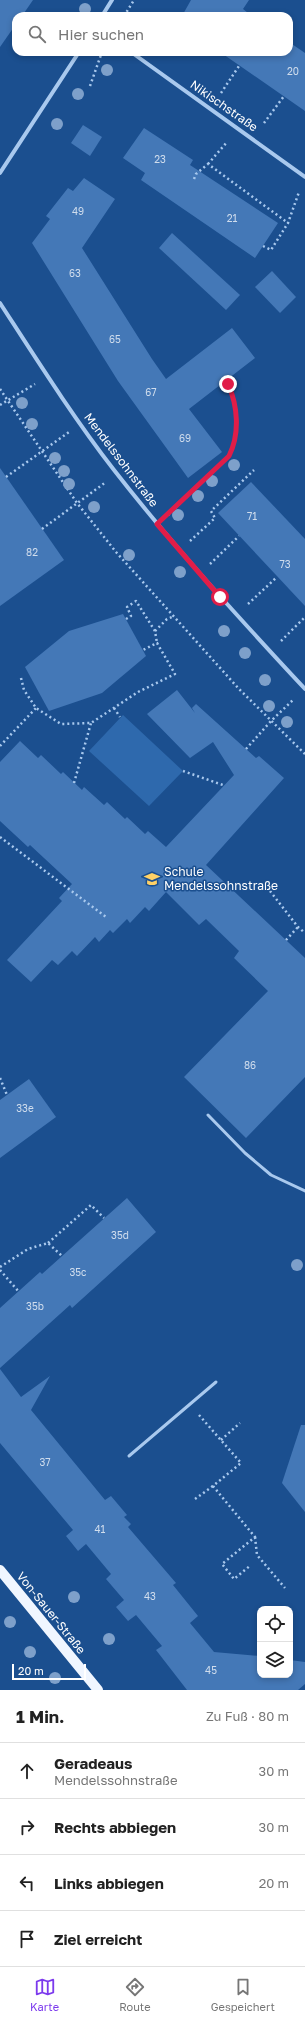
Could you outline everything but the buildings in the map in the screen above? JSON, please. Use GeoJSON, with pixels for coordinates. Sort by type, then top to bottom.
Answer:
{"type":"FeatureCollection","features":[{"type":"Feature","properties":{"kind":"main road","name":"Von-Sauer-Straße"},"geometry":{"type":"LineString","coordinates":[[0,1570],[98,1690]]}},
{"type":"Feature","properties":{"kind":"street"},"geometry":{"type":"LineString","coordinates":[[104,12],[112,0]]}},
{"type":"Feature","properties":{"kind":"street"},"geometry":{"type":"LineString","coordinates":[[0,173],[76,56]]}},
{"type":"Feature","properties":{"kind":"street","name":"Nikischstraße"},"geometry":{"type":"LineString","coordinates":[[137,56],[305,176]]}},
{"type":"Feature","properties":{"kind":"street","name":"Mendelssohnstraße"},"geometry":{"type":"LineString","coordinates":[[0,303],[80,425],[157,524],[220,597],[305,688]]}},
{"type":"Feature","properties":{"kind":"lane"},"geometry":{"type":"LineString","coordinates":[[208,1115],[245,1153],[271,1175],[305,1191]]}},
{"type":"Feature","properties":{"kind":"lane"},"geometry":{"type":"LineString","coordinates":[[129,1456],[216,1382]]}},
{"type":"Feature","properties":{"kind":"path"},"geometry":{"type":"LineString","coordinates":[[126,12],[134,0]]}},
{"type":"Feature","properties":{"kind":"path"},"geometry":{"type":"LineString","coordinates":[[90,86],[101,56]]}},
{"type":"Feature","properties":{"kind":"path"},"geometry":{"type":"LineString","coordinates":[[221,93],[239,66]]}},
{"type":"Feature","properties":{"kind":"path"},"geometry":{"type":"LineString","coordinates":[[264,123],[284,96]]}},
{"type":"Feature","properties":{"kind":"path"},"geometry":{"type":"LineString","coordinates":[[194,179],[196,174],[208,164],[227,142]]}},
{"type":"Feature","properties":{"kind":"path"},"geometry":{"type":"LineString","coordinates":[[208,164],[288,223]]}},
{"type":"Feature","properties":{"kind":"path"},"geometry":{"type":"LineString","coordinates":[[263,246],[271,250],[288,223],[299,192]]}},
{"type":"Feature","properties":{"kind":"path"},"geometry":{"type":"LineString","coordinates":[[0,405],[48,376]]}},
{"type":"Feature","properties":{"kind":"path"},"geometry":{"type":"LineString","coordinates":[[157,524],[229,456],[234,446],[236,408],[233,394],[226,380]]}},
{"type":"Feature","properties":{"kind":"path"},"geometry":{"type":"LineString","coordinates":[[0,389],[77,503],[116,552],[172,617],[271,721],[305,754]]}},
{"type":"Feature","properties":{"kind":"path"},"geometry":{"type":"LineString","coordinates":[[6,478],[80,425]]}},
{"type":"Feature","properties":{"kind":"path"},"geometry":{"type":"LineString","coordinates":[[190,542],[215,518],[211,511],[254,470]]}},
{"type":"Feature","properties":{"kind":"path"},"geometry":{"type":"LineString","coordinates":[[42,529],[118,474]]}},
{"type":"Feature","properties":{"kind":"path"},"geometry":{"type":"LineString","coordinates":[[209,565],[239,536]]}},
{"type":"Feature","properties":{"kind":"path"},"geometry":{"type":"LineString","coordinates":[[246,606],[277,577]]}},
{"type":"Feature","properties":{"kind":"path"},"geometry":{"type":"LineString","coordinates":[[21,678],[24,690],[36,708],[61,724],[91,723],[138,692],[175,674],[157,643],[156,631],[136,600],[127,607],[131,616],[126,619]]}},
{"type":"Feature","properties":{"kind":"path"},"geometry":{"type":"LineString","coordinates":[[156,631],[167,619],[172,617]]}},
{"type":"Feature","properties":{"kind":"path"},"geometry":{"type":"LineString","coordinates":[[281,641],[305,617]]}},
{"type":"Feature","properties":{"kind":"path"},"geometry":{"type":"LineString","coordinates":[[143,650],[157,643]]}},
{"type":"Feature","properties":{"kind":"path"},"geometry":{"type":"LineString","coordinates":[[246,749],[271,721],[305,688]]}},
{"type":"Feature","properties":{"kind":"path"},"geometry":{"type":"LineString","coordinates":[[0,746],[36,708]]}},
{"type":"Feature","properties":{"kind":"path"},"geometry":{"type":"LineString","coordinates":[[114,708],[120,717]]}},
{"type":"Feature","properties":{"kind":"path"},"geometry":{"type":"LineString","coordinates":[[74,783],[91,723]]}},
{"type":"Feature","properties":{"kind":"path"},"geometry":{"type":"LineString","coordinates":[[183,771],[224,785]]}},
{"type":"Feature","properties":{"kind":"path"},"geometry":{"type":"LineString","coordinates":[[0,837],[106,917]]}},
{"type":"Feature","properties":{"kind":"path"},"geometry":{"type":"LineString","coordinates":[[270,891],[298,927],[305,933]]}},
{"type":"Feature","properties":{"kind":"path"},"geometry":{"type":"LineString","coordinates":[[286,940],[298,927]]}},
{"type":"Feature","properties":{"kind":"path"},"geometry":{"type":"LineString","coordinates":[[0,1078],[8,1095]]}},
{"type":"Feature","properties":{"kind":"path"},"geometry":{"type":"LineString","coordinates":[[18,1292],[0,1269],[28,1249],[48,1243],[91,1205],[104,1218]]}},
{"type":"Feature","properties":{"kind":"path"},"geometry":{"type":"LineString","coordinates":[[48,1243],[62,1256]]}},
{"type":"Feature","properties":{"kind":"path"},"geometry":{"type":"LineString","coordinates":[[195,1499],[241,1463],[197,1412]]}},
{"type":"Feature","properties":{"kind":"path"},"geometry":{"type":"LineString","coordinates":[[221,1440],[240,1423]]}},
{"type":"Feature","properties":{"kind":"path"},"geometry":{"type":"LineString","coordinates":[[213,1486],[255,1537],[256,1555],[285,1588]]}},
{"type":"Feature","properties":{"kind":"path"},"geometry":{"type":"LineString","coordinates":[[251,1565],[234,1579],[222,1564],[255,1537]]}},
{"type":"Feature","properties":{"kind":"shaded area"},"geometry":{"type":"Polygon","coordinates":[[[123,715],[183,771],[149,806],[89,751],[123,715]]]}},
{"type":"Feature","properties":{"kind":"place","name":"Schule Mendelssohnstraße"},"geometry":{"type":"Point","coordinates":[152,879]}},
{"type":"Feature","properties":{"kind":"route"},"geometry":{"type":"LineString","coordinates":[[220,597],[157,524],[229,456],[234,446],[236,432],[236,408],[233,394],[228,384]]}}]}
